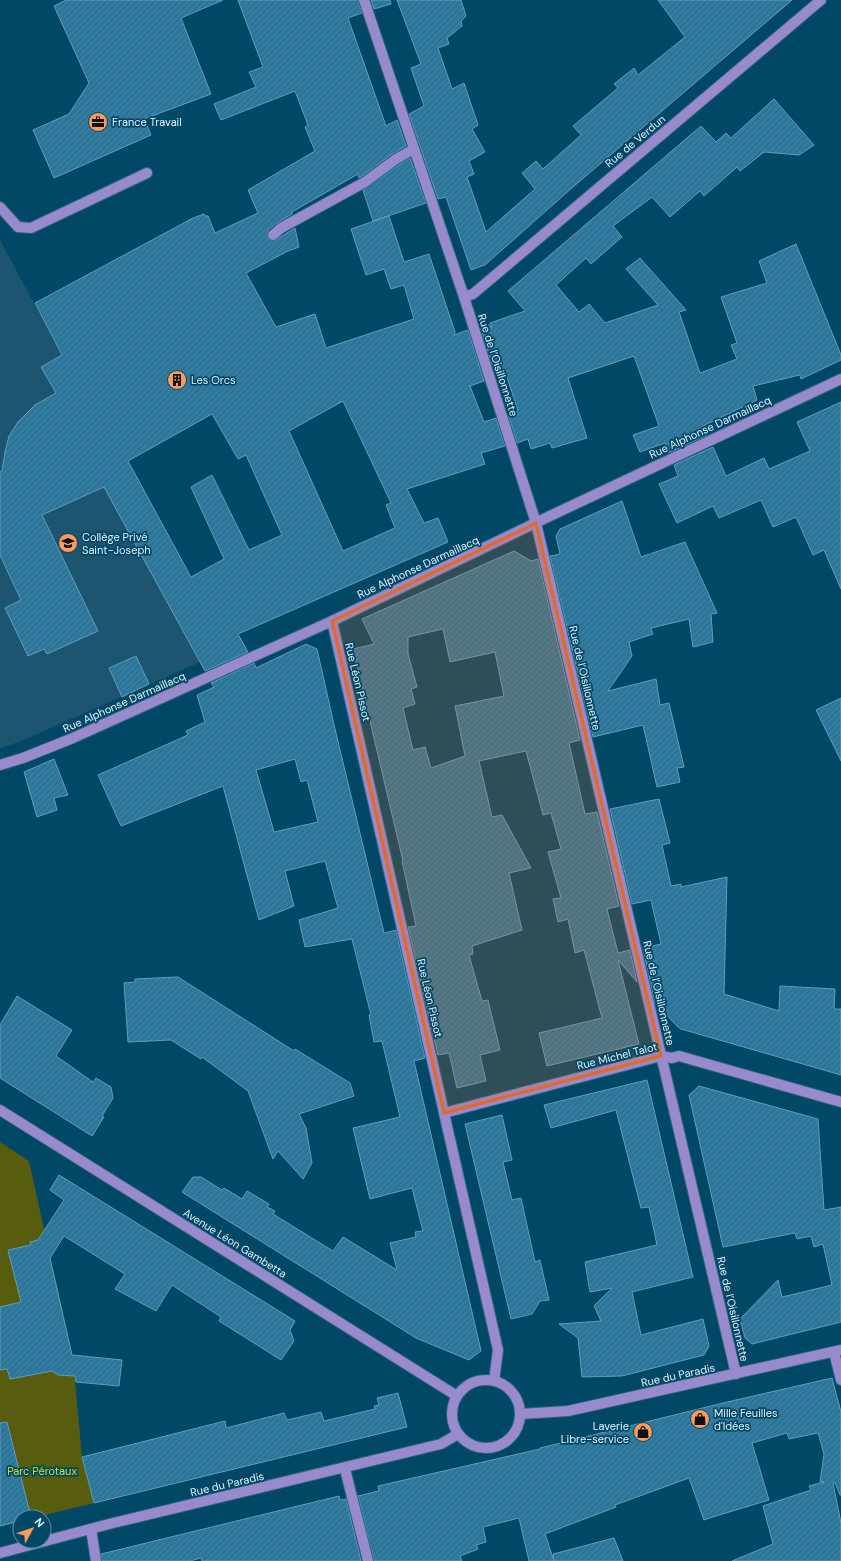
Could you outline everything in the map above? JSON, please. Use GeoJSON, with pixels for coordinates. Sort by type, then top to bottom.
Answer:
{"type":"FeatureCollection","features":[{"type":"Feature","properties":{"kind":"street","name":"Rue de l’Oisillonnette"},"geometry":{"type":"LineString","coordinates":[[364,0],[464,297],[536,523],[736,1374]]}},
{"type":"Feature","properties":{"kind":"street","name":"Rue de Verdun"},"geometry":{"type":"LineString","coordinates":[[464,297],[473,294],[821,0]]}},
{"type":"Feature","properties":{"kind":"street"},"geometry":{"type":"LineString","coordinates":[[273,235],[281,228],[365,182],[396,159],[414,148]]}},
{"type":"Feature","properties":{"kind":"street"},"geometry":{"type":"LineString","coordinates":[[0,206],[18,227],[31,228],[147,173]]}},
{"type":"Feature","properties":{"kind":"street","name":"Rue Alphonse Darmaillacq"},"geometry":{"type":"LineString","coordinates":[[0,765],[23,758],[73,738],[332,620],[841,379]]}},
{"type":"Feature","properties":{"kind":"street","name":"Rue Léon Pissot"},"geometry":{"type":"LineString","coordinates":[[332,620],[498,1350],[494,1381]]}},
{"type":"Feature","properties":{"kind":"street","name":"Rue Michel Talot"},"geometry":{"type":"LineString","coordinates":[[444,1113],[661,1056],[672,1058],[679,1056],[841,1102]]}},
{"type":"Feature","properties":{"kind":"street","name":"Avenue Léon Gambetta"},"geometry":{"type":"LineString","coordinates":[[0,1110],[457,1396]]}},
{"type":"Feature","properties":{"kind":"street"},"geometry":{"type":"LineString","coordinates":[[838,1351],[841,1380]]}},
{"type":"Feature","properties":{"kind":"street","name":"Rue du Paradis"},"geometry":{"type":"LineString","coordinates":[[520,1414],[568,1411],[838,1351]]}},
{"type":"Feature","properties":{"kind":"street"},"geometry":{"type":"LineString","coordinates":[[483,1380],[494,1381],[504,1386],[512,1393],[518,1403],[520,1414],[518,1424],[514,1434],[506,1442],[496,1447],[475,1447],[466,1442],[458,1434],[452,1415],[453,1406],[457,1396],[464,1388],[473,1382],[483,1380]]}},
{"type":"Feature","properties":{"kind":"street","name":"Rue du Paradis"},"geometry":{"type":"LineString","coordinates":[[0,1553],[91,1529],[344,1469],[441,1444],[458,1434]]}},
{"type":"Feature","properties":{"kind":"street"},"geometry":{"type":"LineString","coordinates":[[344,1469],[368,1561]]}},
{"type":"Feature","properties":{"kind":"street"},"geometry":{"type":"LineString","coordinates":[[91,1529],[96,1561]]}},
{"type":"Feature","properties":{"kind":"highlighted area"},"geometry":{"type":"Polygon","coordinates":[[[536,523],[661,1056],[444,1113],[332,621],[536,523]]]}},
{"type":"Feature","properties":{"kind":"shaded area","name":"Collège Privé Saint-Joseph"},"geometry":{"type":"Polygon","coordinates":[[[0,240],[62,355],[41,367],[94,462],[200,662],[19,742],[0,748],[0,240]]]}},
{"type":"Feature","properties":{"kind":"green space","name":"Parc Pérotaux"},"geometry":{"type":"Polygon","coordinates":[[[0,1142],[29,1161],[73,1359],[82,1457],[94,1503],[52,1513],[52,1509],[12,1509],[12,1523],[0,1526],[0,1142]]]}},
{"type":"Feature","properties":{"kind":"building"},"geometry":{"type":"Polygon","coordinates":[[[66,0],[223,0],[181,18],[211,94],[144,119],[151,135],[54,178],[33,130],[69,114],[89,83],[54,6],[66,0]]]}},
{"type":"Feature","properties":{"kind":"building"},"geometry":{"type":"Polygon","coordinates":[[[238,0],[358,0],[362,13],[348,18],[386,126],[397,120],[406,146],[392,154],[361,177],[359,178],[358,174],[292,212],[292,214],[268,230],[268,239],[274,241],[295,228],[299,247],[288,251],[246,273],[276,327],[315,314],[326,348],[414,319],[404,285],[391,289],[384,269],[366,275],[351,229],[389,216],[404,262],[429,254],[455,332],[454,335],[468,330],[484,381],[470,386],[484,422],[496,418],[505,446],[481,453],[485,464],[407,489],[424,523],[438,518],[448,542],[238,634],[248,652],[205,671],[104,487],[42,515],[98,631],[47,654],[44,649],[28,656],[5,608],[21,600],[0,555],[0,472],[2,471],[9,436],[18,422],[35,405],[56,393],[41,367],[62,355],[35,303],[193,218],[204,214],[205,216],[208,216],[215,233],[258,213],[248,190],[315,151],[305,127],[308,125],[295,91],[221,120],[214,104],[256,87],[249,72],[263,67],[238,0]],[[343,401],[289,431],[343,551],[395,528],[386,505],[391,503],[343,401]],[[212,414],[128,461],[191,577],[224,559],[191,487],[212,475],[249,550],[282,535],[246,455],[238,459],[212,414]]]}},
{"type":"Feature","properties":{"kind":"building"},"geometry":{"type":"Polygon","coordinates":[[[371,0],[390,0],[391,4],[374,9],[371,0]]]}},
{"type":"Feature","properties":{"kind":"building"},"geometry":{"type":"Polygon","coordinates":[[[397,0],[461,0],[466,16],[461,21],[462,26],[447,38],[449,44],[438,48],[452,89],[464,83],[478,125],[472,129],[485,152],[469,161],[474,174],[467,177],[486,232],[535,189],[522,173],[536,161],[543,169],[581,135],[573,126],[618,88],[614,84],[634,68],[638,75],[685,37],[658,0],[792,0],[573,187],[485,265],[471,270],[446,197],[438,199],[409,114],[424,106],[411,68],[421,64],[397,0]]]}},
{"type":"Feature","properties":{"kind":"building"},"geometry":{"type":"Polygon","coordinates":[[[774,99],[814,145],[799,155],[764,152],[740,171],[737,167],[704,196],[700,191],[670,217],[652,197],[613,226],[622,237],[591,264],[586,258],[556,285],[579,312],[589,304],[605,323],[658,305],[626,269],[640,258],[686,310],[679,312],[700,373],[737,359],[731,345],[737,343],[721,297],[767,283],[759,261],[796,244],[841,355],[841,360],[801,379],[800,375],[753,386],[757,400],[703,426],[707,435],[669,453],[665,443],[640,452],[633,435],[659,426],[634,356],[568,378],[587,438],[552,448],[550,443],[531,449],[528,439],[517,443],[508,414],[518,411],[506,374],[496,377],[480,326],[488,324],[492,328],[490,323],[525,311],[508,291],[701,126],[716,142],[726,133],[731,138],[774,99]]]}},
{"type":"Feature","properties":{"kind":"building"},"geometry":{"type":"Polygon","coordinates":[[[410,158],[426,203],[373,221],[363,190],[410,158]]]}},
{"type":"Feature","properties":{"kind":"building"},"geometry":{"type":"Polygon","coordinates":[[[841,402],[841,589],[824,550],[813,555],[796,517],[773,527],[761,500],[719,518],[713,506],[677,523],[659,484],[678,476],[674,465],[713,447],[726,476],[764,458],[769,469],[810,451],[797,422],[841,402]]]}},
{"type":"Feature","properties":{"kind":"building"},"geometry":{"type":"Polygon","coordinates":[[[622,501],[641,557],[685,542],[717,613],[711,614],[713,642],[693,647],[689,619],[651,628],[653,634],[629,642],[632,656],[608,691],[656,679],[660,705],[669,703],[684,767],[677,768],[680,782],[657,787],[643,725],[593,737],[550,556],[560,554],[556,536],[560,529],[622,501]]]}},
{"type":"Feature","properties":{"kind":"building"},"geometry":{"type":"Polygon","coordinates":[[[514,551],[531,561],[538,559],[580,740],[569,743],[585,814],[597,812],[619,906],[607,909],[618,953],[630,950],[637,982],[618,960],[639,1044],[547,1066],[539,1033],[602,1018],[584,950],[575,953],[568,919],[558,922],[553,899],[561,898],[548,852],[561,849],[551,813],[543,815],[526,751],[479,761],[492,817],[502,815],[531,868],[509,873],[522,930],[472,946],[473,954],[469,955],[482,1001],[488,1000],[500,1050],[480,1055],[486,1081],[457,1088],[449,1053],[438,1055],[408,927],[416,926],[403,861],[353,649],[374,644],[362,619],[514,551]],[[443,629],[408,637],[408,654],[417,687],[411,689],[415,704],[403,708],[413,750],[425,747],[431,768],[465,756],[455,706],[504,696],[495,652],[450,662],[443,629]]]}},
{"type":"Feature","properties":{"kind":"building"},"geometry":{"type":"Polygon","coordinates":[[[306,644],[317,649],[384,933],[396,930],[425,1058],[414,1061],[481,1351],[469,1360],[416,1338],[182,1192],[193,1177],[201,1177],[222,1190],[224,1188],[242,1199],[247,1191],[269,1204],[267,1207],[275,1211],[273,1214],[333,1251],[343,1237],[397,1270],[390,1243],[416,1237],[415,1232],[423,1231],[412,1188],[370,1199],[353,1128],[400,1117],[382,1041],[374,1042],[369,1015],[371,1015],[352,939],[305,947],[299,920],[338,908],[325,861],[285,871],[294,906],[259,920],[223,786],[121,826],[98,775],[188,735],[186,731],[205,722],[197,695],[214,687],[211,683],[254,663],[256,668],[306,644]],[[295,759],[256,770],[274,832],[318,822],[307,780],[301,782],[295,759]]]}},
{"type":"Feature","properties":{"kind":"building"},"geometry":{"type":"Polygon","coordinates":[[[136,656],[149,684],[122,697],[109,668],[136,656]]]}},
{"type":"Feature","properties":{"kind":"building"},"geometry":{"type":"Polygon","coordinates":[[[841,698],[841,761],[816,710],[841,698]]]}},
{"type":"Feature","properties":{"kind":"building"},"geometry":{"type":"Polygon","coordinates":[[[54,759],[68,795],[54,798],[57,810],[37,817],[24,772],[54,759]]]}},
{"type":"Feature","properties":{"kind":"building"},"geometry":{"type":"Polygon","coordinates":[[[659,799],[670,843],[662,845],[671,886],[681,884],[681,887],[727,877],[724,994],[779,1011],[780,986],[835,989],[834,1009],[841,1009],[841,1075],[681,1029],[655,1003],[643,948],[661,944],[651,900],[632,904],[610,809],[659,799]]]}},
{"type":"Feature","properties":{"kind":"building"},"geometry":{"type":"Polygon","coordinates":[[[178,977],[294,1051],[295,1049],[350,1083],[354,1096],[299,1114],[306,1128],[312,1163],[303,1179],[278,1151],[273,1159],[248,1091],[202,1057],[201,1059],[171,1040],[128,1042],[124,983],[135,982],[135,979],[178,977]]]}},
{"type":"Feature","properties":{"kind":"building"},"geometry":{"type":"Polygon","coordinates":[[[17,996],[72,1030],[56,1056],[93,1082],[96,1078],[111,1087],[113,1098],[102,1116],[104,1117],[92,1136],[0,1078],[0,1025],[17,996]]]}},
{"type":"Feature","properties":{"kind":"building"},"geometry":{"type":"Polygon","coordinates":[[[647,1080],[693,1277],[632,1292],[641,1335],[703,1319],[709,1346],[704,1355],[622,1376],[582,1377],[578,1338],[559,1324],[601,1321],[594,1306],[612,1288],[590,1292],[585,1262],[657,1245],[649,1207],[641,1208],[616,1110],[551,1128],[544,1105],[647,1080]]]}},
{"type":"Feature","properties":{"kind":"building"},"geometry":{"type":"Polygon","coordinates":[[[699,1086],[818,1119],[824,1210],[841,1207],[841,1322],[752,1344],[745,1338],[740,1319],[778,1280],[782,1297],[832,1285],[823,1244],[814,1247],[811,1236],[797,1239],[795,1233],[723,1247],[689,1095],[699,1086]]]}},
{"type":"Feature","properties":{"kind":"building"},"geometry":{"type":"Polygon","coordinates":[[[502,1115],[512,1160],[503,1162],[512,1200],[521,1198],[535,1262],[540,1260],[549,1300],[540,1301],[532,1314],[511,1319],[465,1124],[502,1115]]]}},
{"type":"Feature","properties":{"kind":"building"},"geometry":{"type":"Polygon","coordinates":[[[59,1175],[295,1321],[290,1330],[294,1341],[281,1360],[219,1321],[221,1317],[172,1285],[156,1311],[115,1289],[125,1274],[64,1236],[50,1258],[72,1355],[122,1360],[119,1386],[76,1382],[75,1376],[58,1375],[52,1371],[10,1379],[7,1369],[0,1370],[0,1307],[21,1302],[8,1250],[31,1245],[30,1242],[38,1240],[64,1200],[50,1190],[59,1175]]]}},
{"type":"Feature","properties":{"kind":"building"},"geometry":{"type":"Polygon","coordinates":[[[832,1378],[841,1412],[841,1495],[835,1483],[833,1483],[841,1523],[841,1561],[732,1561],[773,1544],[763,1506],[811,1490],[809,1486],[824,1482],[820,1482],[824,1454],[818,1433],[789,1439],[787,1433],[752,1443],[769,1500],[704,1520],[689,1478],[615,1505],[616,1507],[545,1534],[554,1561],[529,1561],[519,1518],[483,1527],[486,1542],[476,1545],[478,1549],[460,1556],[462,1561],[374,1561],[358,1496],[379,1491],[378,1486],[540,1449],[723,1403],[832,1378]]]}},
{"type":"Feature","properties":{"kind":"building"},"geometry":{"type":"Polygon","coordinates":[[[398,1393],[407,1427],[94,1503],[82,1457],[225,1421],[226,1428],[284,1413],[287,1420],[321,1412],[324,1421],[375,1409],[374,1406],[379,1405],[377,1398],[398,1393]]]}},
{"type":"Feature","properties":{"kind":"building"},"geometry":{"type":"Polygon","coordinates":[[[7,1422],[29,1509],[12,1509],[12,1523],[0,1526],[0,1423],[7,1422]]]}},
{"type":"Feature","properties":{"kind":"building"},"geometry":{"type":"Polygon","coordinates":[[[339,1496],[340,1500],[346,1499],[361,1561],[202,1561],[201,1558],[190,1561],[102,1561],[101,1554],[339,1496]]]}},
{"type":"Feature","properties":{"kind":"building"},"geometry":{"type":"Polygon","coordinates":[[[614,1538],[623,1561],[554,1561],[553,1554],[614,1538]]]}},
{"type":"Feature","properties":{"kind":"place","name":"France Travail"},"geometry":{"type":"Point","coordinates":[98,122]}},
{"type":"Feature","properties":{"kind":"place","name":"Les Orcs"},"geometry":{"type":"Point","coordinates":[177,380]}},
{"type":"Feature","properties":{"kind":"place","name":"Collège Privé Saint-Joseph"},"geometry":{"type":"Point","coordinates":[68,543]}},
{"type":"Feature","properties":{"kind":"place","name":"Mille Feuilles d'Idées"},"geometry":{"type":"Point","coordinates":[700,1419]}},
{"type":"Feature","properties":{"kind":"place","name":"Laverie Libre-service"},"geometry":{"type":"Point","coordinates":[643,1432]}}]}
